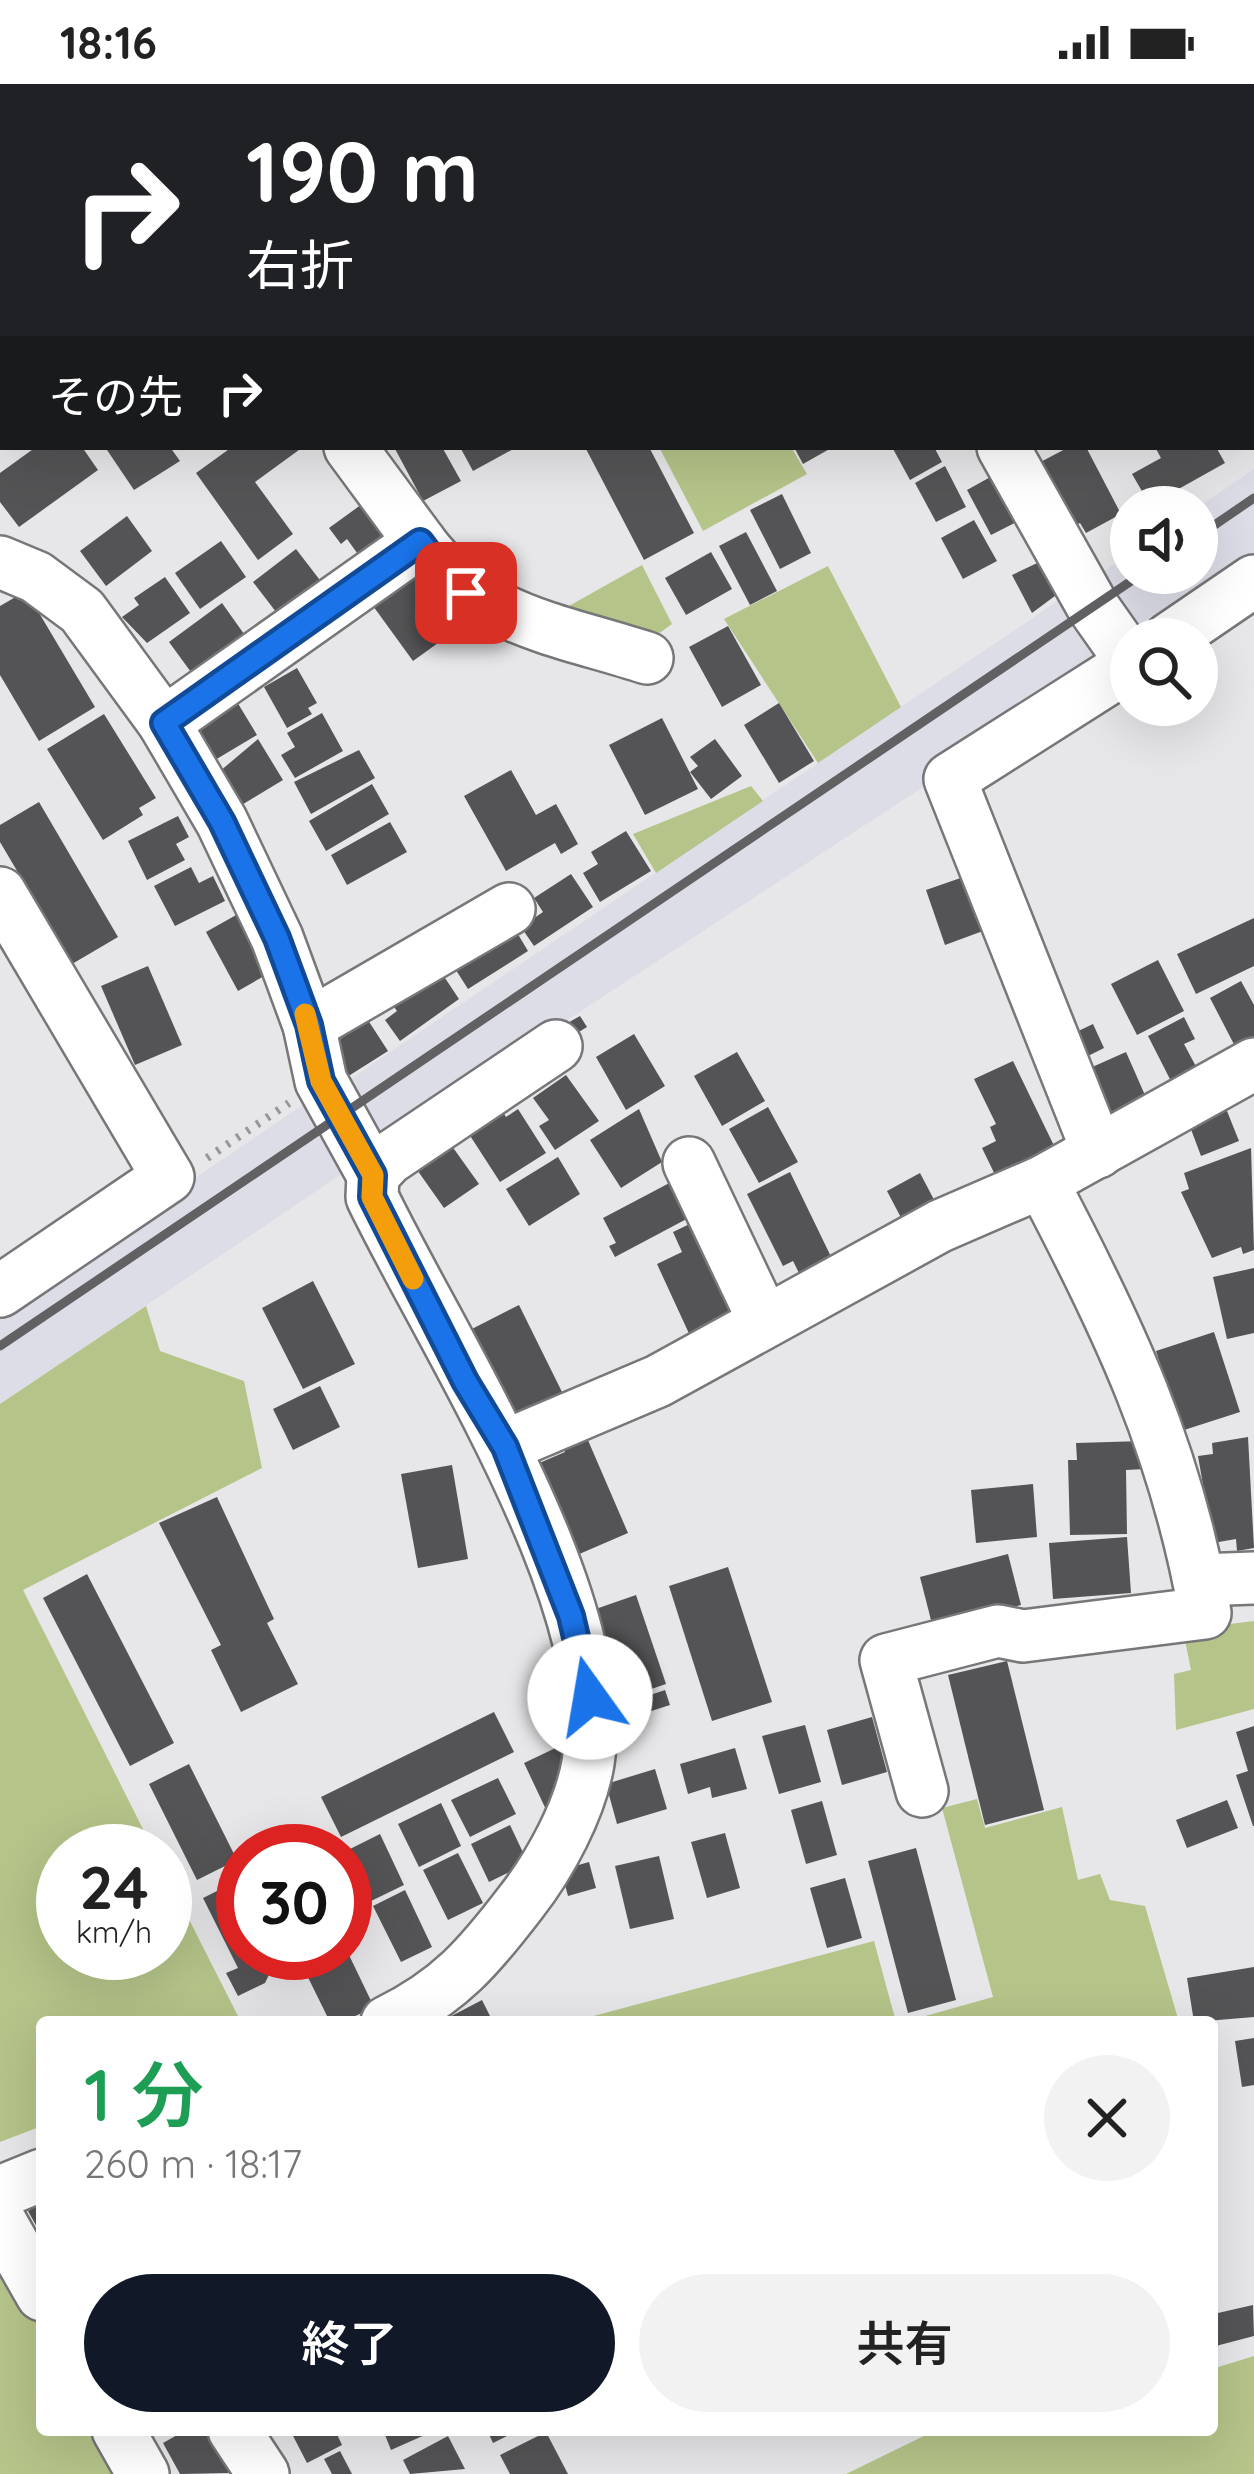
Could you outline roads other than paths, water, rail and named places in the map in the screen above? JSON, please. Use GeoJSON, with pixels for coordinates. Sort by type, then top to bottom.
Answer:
{"type":"FeatureCollection","features":[{"type":"Feature","properties":{"kind":"street"},"geometry":{"type":"LineString","coordinates":[[352,450],[446,577],[477,599],[647,658]]}},
{"type":"Feature","properties":{"kind":"street"},"geometry":{"type":"LineString","coordinates":[[1005,450],[1110,632]]}},
{"type":"Feature","properties":{"kind":"street"},"geometry":{"type":"LineString","coordinates":[[164,723],[420,542]]}},
{"type":"Feature","properties":{"kind":"street"},"geometry":{"type":"LineString","coordinates":[[0,562],[36,578],[82,611],[164,723],[222,822],[277,938],[309,1025],[321,1081],[373,1175],[372,1197],[378,1210],[465,1381],[505,1447],[571,1616],[590,1697],[588,1764],[569,1819],[534,1886],[471,1969],[396,2016]]}},
{"type":"Feature","properties":{"kind":"street"},"geometry":{"type":"LineString","coordinates":[[1199,618],[1254,581]]}},
{"type":"Feature","properties":{"kind":"street"},"geometry":{"type":"LineString","coordinates":[[1098,1152],[950,779],[1110,676]]}},
{"type":"Feature","properties":{"kind":"street"},"geometry":{"type":"LineString","coordinates":[[0,893],[168,1177],[0,1291]]}},
{"type":"Feature","properties":{"kind":"street"},"geometry":{"type":"LineString","coordinates":[[309,1025],[509,909]]}},
{"type":"Feature","properties":{"kind":"street"},"geometry":{"type":"LineString","coordinates":[[373,1175],[388,1159],[556,1046]]}},
{"type":"Feature","properties":{"kind":"street"},"geometry":{"type":"LineString","coordinates":[[505,1447],[658,1381],[940,1226],[1042,1182],[1254,1064]]}},
{"type":"Feature","properties":{"kind":"street"},"geometry":{"type":"LineString","coordinates":[[689,1163],[764,1322]]}},
{"type":"Feature","properties":{"kind":"street"},"geometry":{"type":"LineString","coordinates":[[922,1791],[886,1660],[998,1631],[1022,1636],[1205,1613],[1160,1427],[1121,1333],[1042,1182]]}},
{"type":"Feature","properties":{"kind":"street"},"geometry":{"type":"LineString","coordinates":[[1199,1580],[1254,1578]]}},
{"type":"Feature","properties":{"kind":"street"},"geometry":{"type":"LineString","coordinates":[[0,2192],[36,2177]]}},
{"type":"Feature","properties":{"kind":"street"},"geometry":{"type":"LineString","coordinates":[[0,2221],[36,2284]]}},
{"type":"Feature","properties":{"kind":"street"},"geometry":{"type":"LineString","coordinates":[[121,2436],[143,2474]]}},
{"type":"Feature","properties":{"kind":"street"},"geometry":{"type":"LineString","coordinates":[[238,2436],[262,2474]]}},
{"type":"Feature","properties":{"kind":"railway"},"geometry":{"type":"LineString","coordinates":[[1218,523],[1254,498]]}},
{"type":"Feature","properties":{"kind":"railway"},"geometry":{"type":"LineString","coordinates":[[0,1346],[1112,594]]}}]}
